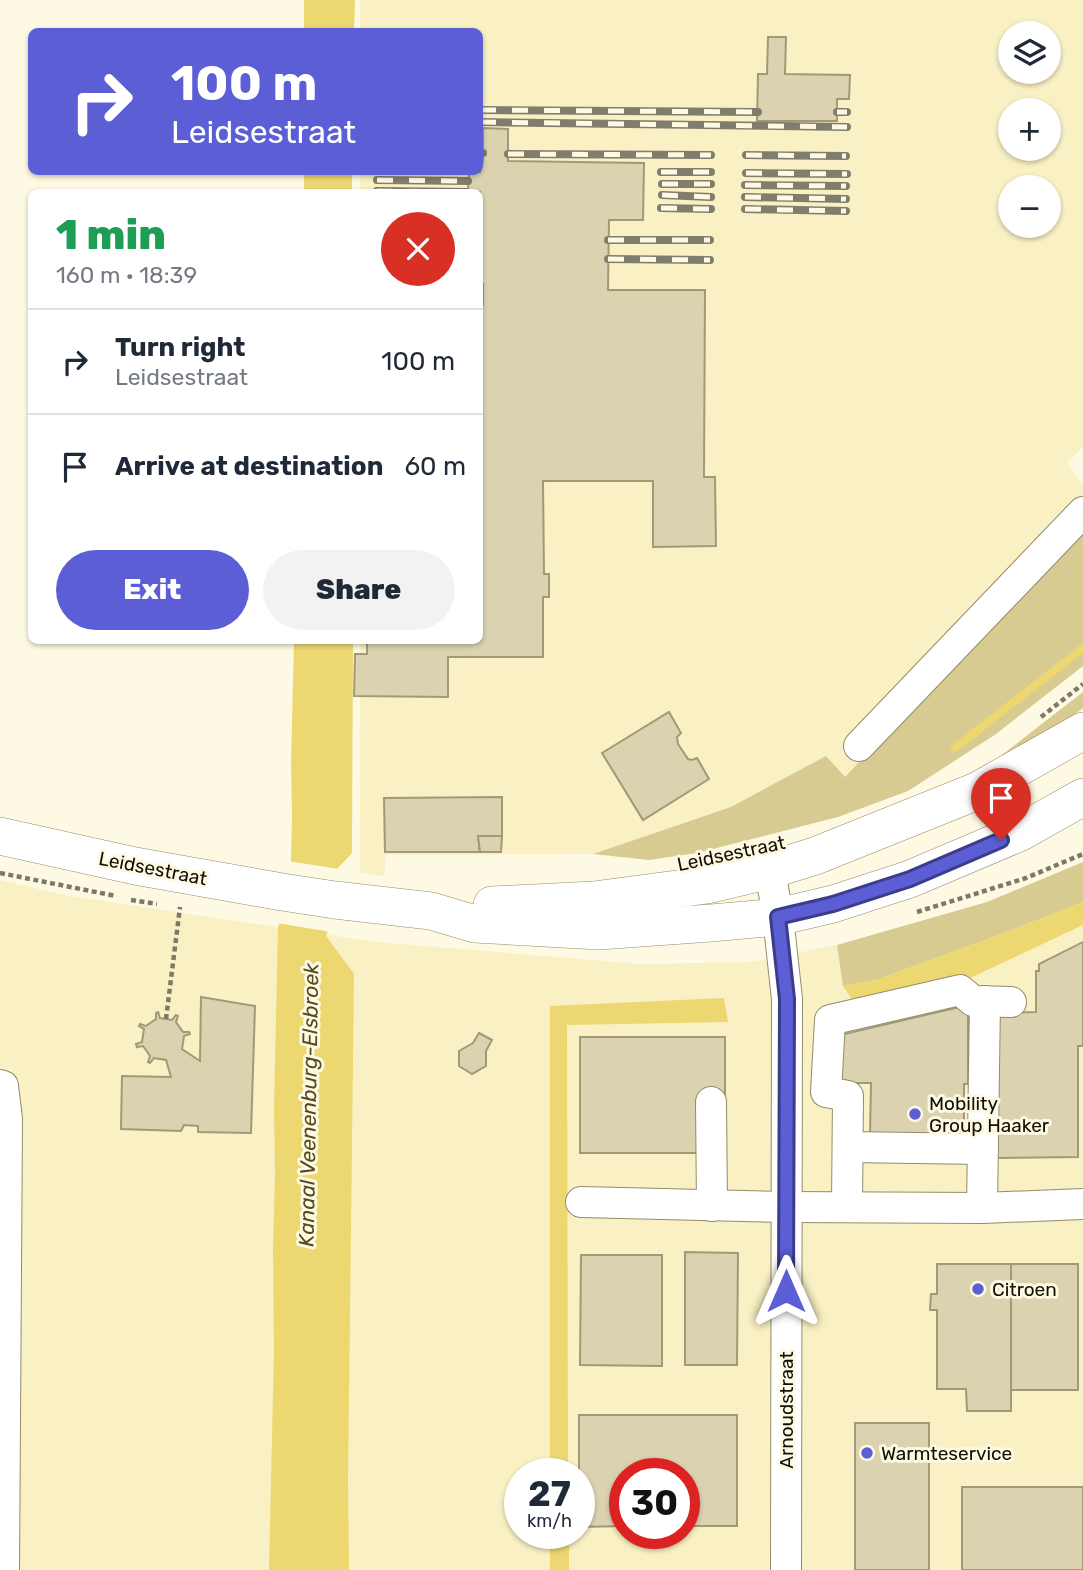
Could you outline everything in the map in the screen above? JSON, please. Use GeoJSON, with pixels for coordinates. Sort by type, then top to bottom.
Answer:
{"type":"FeatureCollection","features":[{"type":"Feature","properties":{"kind":"main road","name":"Leidsestraat"},"geometry":{"type":"LineString","coordinates":[[431,911],[478,905],[594,900],[707,885],[769,870],[815,856],[977,791],[1083,731]]}},
{"type":"Feature","properties":{"kind":"main road","name":"Leidsestraat"},"geometry":{"type":"LineString","coordinates":[[0,836],[135,866],[282,892],[431,911],[475,924],[599,931],[778,917],[833,904],[910,879],[1021,832],[1083,797]]}},
{"type":"Feature","properties":{"kind":"street"},"geometry":{"type":"LineString","coordinates":[[859,746],[1083,512]]}},
{"type":"Feature","properties":{"kind":"street","name":"Arnoudstraat"},"geometry":{"type":"LineString","coordinates":[[769,870],[778,917],[787,999],[786,1570]]}},
{"type":"Feature","properties":{"kind":"street"},"geometry":{"type":"LineString","coordinates":[[847,1206],[848,1096],[826,1092],[830,1020],[960,990],[973,1001],[998,1002],[983,1149],[982,1208]]}},
{"type":"Feature","properties":{"kind":"street"},"geometry":{"type":"LineString","coordinates":[[0,1085],[3,1086],[7,1119],[4,1570]]}},
{"type":"Feature","properties":{"kind":"street"},"geometry":{"type":"LineString","coordinates":[[712,1102],[712,1206]]}},
{"type":"Feature","properties":{"kind":"street"},"geometry":{"type":"LineString","coordinates":[[848,1147],[983,1149]]}},
{"type":"Feature","properties":{"kind":"street"},"geometry":{"type":"LineString","coordinates":[[581,1202],[982,1208],[1083,1204]]}},
{"type":"Feature","properties":{"kind":"path"},"geometry":{"type":"LineString","coordinates":[[1032,723],[1083,684]]}},
{"type":"Feature","properties":{"kind":"path"},"geometry":{"type":"LineString","coordinates":[[166,1019],[180,907]]}},
{"type":"Feature","properties":{"kind":"shaded area"},"geometry":{"type":"Polygon","coordinates":[[[360,0],[1083,0],[1083,447],[1067,463],[1083,485],[1083,519],[946,671],[845,777],[826,757],[731,807],[593,854],[386,855],[384,876],[360,872],[360,644],[483,644],[483,189],[360,189],[360,175],[483,175],[483,28],[360,28],[360,0]]]}},
{"type":"Feature","properties":{"kind":"shaded area"},"geometry":{"type":"Polygon","coordinates":[[[1083,519],[1083,666],[996,734],[908,791],[838,817],[697,853],[649,860],[593,854],[731,807],[826,756],[845,777],[946,671],[1083,519]]]}},
{"type":"Feature","properties":{"kind":"shaded area"},"geometry":{"type":"Polygon","coordinates":[[[1083,692],[1083,708],[963,785],[1083,692]]]}},
{"type":"Feature","properties":{"kind":"shaded area"},"geometry":{"type":"Polygon","coordinates":[[[1083,862],[1083,902],[876,980],[843,986],[837,945],[987,902],[1083,862]]]}},
{"type":"Feature","properties":{"kind":"shaded area"},"geometry":{"type":"Polygon","coordinates":[[[1083,872],[1083,1570],[0,1570],[0,880],[63,895],[376,942],[642,964],[752,962],[942,924],[1083,872]]]}},
{"type":"Feature","properties":{"kind":"water"},"geometry":{"type":"Polygon","coordinates":[[[304,0],[355,0],[354,28],[304,28],[304,0]]]}},
{"type":"Feature","properties":{"kind":"water"},"geometry":{"type":"Polygon","coordinates":[[[304,175],[352,175],[352,189],[304,189],[304,175]]]}},
{"type":"Feature","properties":{"kind":"water","name":"Kanaal Veenenburg-Elsbroek"},"geometry":{"type":"Polygon","coordinates":[[[294,644],[353,644],[352,853],[336,870],[331,922],[326,936],[354,974],[349,1570],[269,1570],[278,928],[290,879],[294,644]]]}},
{"type":"Feature","properties":{"kind":"water"},"geometry":{"type":"Polygon","coordinates":[[[1083,902],[1083,925],[951,987],[856,1005],[843,986],[876,980],[1083,902]]]}},
{"type":"Feature","properties":{"kind":"water"},"geometry":{"type":"Polygon","coordinates":[[[724,998],[728,1022],[567,1025],[568,1458],[550,1458],[550,1006],[724,998]]]}},
{"type":"Feature","properties":{"kind":"water"},"geometry":{"type":"Polygon","coordinates":[[[550,1549],[569,1549],[569,1570],[550,1570],[550,1549]]]}},
{"type":"Feature","properties":{"kind":"pier"},"geometry":{"type":"Polygon","coordinates":[[[288,861],[339,869],[331,932],[277,923],[288,861]]]}},
{"type":"Feature","properties":{"kind":"building"},"geometry":{"type":"Polygon","coordinates":[[[768,37],[786,37],[785,74],[850,75],[849,99],[837,99],[837,121],[757,121],[758,74],[767,74],[768,37]]]}},
{"type":"Feature","properties":{"kind":"building"},"geometry":{"type":"Polygon","coordinates":[[[483,128],[508,129],[508,161],[644,163],[643,220],[609,220],[608,290],[705,290],[704,477],[715,477],[716,546],[653,547],[653,481],[543,481],[544,574],[549,574],[549,597],[543,597],[543,657],[448,657],[448,697],[354,696],[355,654],[367,654],[367,644],[483,644],[483,189],[468,189],[469,175],[483,175],[483,128]]]}},
{"type":"Feature","properties":{"kind":"building"},"geometry":{"type":"Polygon","coordinates":[[[669,712],[681,733],[677,737],[678,744],[688,759],[697,758],[709,779],[643,820],[602,753],[669,712]]]}},
{"type":"Feature","properties":{"kind":"building"},"geometry":{"type":"Polygon","coordinates":[[[502,797],[502,836],[478,836],[480,852],[385,852],[384,798],[502,797]]]}},
{"type":"Feature","properties":{"kind":"building"},"geometry":{"type":"Polygon","coordinates":[[[478,836],[502,836],[501,852],[480,852],[478,836]]]}},
{"type":"Feature","properties":{"kind":"building"},"geometry":{"type":"Polygon","coordinates":[[[1083,942],[1083,1046],[1078,1046],[1078,1157],[995,1158],[995,1013],[1036,1012],[1036,971],[1039,971],[1039,964],[1083,942]]]}},
{"type":"Feature","properties":{"kind":"building"},"geometry":{"type":"Polygon","coordinates":[[[201,997],[255,1006],[251,1133],[198,1132],[198,1126],[184,1125],[181,1131],[121,1129],[122,1076],[171,1077],[166,1060],[154,1058],[150,1063],[150,1056],[143,1046],[137,1047],[136,1044],[142,1042],[144,1029],[140,1024],[146,1026],[156,1019],[158,1012],[160,1018],[172,1020],[178,1016],[176,1022],[183,1032],[190,1034],[184,1036],[182,1049],[200,1061],[201,997]]]}},
{"type":"Feature","properties":{"kind":"building"},"geometry":{"type":"Polygon","coordinates":[[[968,1005],[968,1084],[964,1084],[964,1134],[870,1134],[871,1083],[835,1083],[836,1036],[968,1005]]]}},
{"type":"Feature","properties":{"kind":"building"},"geometry":{"type":"Polygon","coordinates":[[[479,1033],[492,1040],[486,1051],[486,1066],[472,1074],[459,1066],[459,1051],[473,1043],[479,1033]]]}},
{"type":"Feature","properties":{"kind":"building"},"geometry":{"type":"Polygon","coordinates":[[[580,1037],[725,1037],[725,1096],[698,1095],[698,1153],[580,1153],[580,1037]]]}},
{"type":"Feature","properties":{"kind":"building"},"geometry":{"type":"Polygon","coordinates":[[[685,1252],[738,1253],[737,1365],[685,1365],[685,1252]]]}},
{"type":"Feature","properties":{"kind":"building"},"geometry":{"type":"Polygon","coordinates":[[[581,1255],[662,1255],[662,1366],[580,1365],[581,1255]]]}},
{"type":"Feature","properties":{"kind":"building"},"geometry":{"type":"Polygon","coordinates":[[[937,1264],[1011,1264],[1011,1411],[967,1411],[966,1389],[937,1389],[937,1310],[930,1310],[931,1294],[937,1294],[937,1264]]]}},
{"type":"Feature","properties":{"kind":"building"},"geometry":{"type":"Polygon","coordinates":[[[1011,1264],[1078,1264],[1078,1390],[1011,1390],[1011,1264]]]}},
{"type":"Feature","properties":{"kind":"building"},"geometry":{"type":"Polygon","coordinates":[[[579,1415],[737,1415],[737,1526],[700,1526],[700,1458],[609,1458],[609,1526],[595,1527],[595,1458],[579,1458],[579,1415]]]}},
{"type":"Feature","properties":{"kind":"building"},"geometry":{"type":"Polygon","coordinates":[[[855,1423],[929,1423],[929,1570],[855,1570],[855,1423]]]}},
{"type":"Feature","properties":{"kind":"building"},"geometry":{"type":"Polygon","coordinates":[[[962,1487],[1083,1487],[1083,1570],[962,1570],[962,1487]]]}},
{"type":"Feature","properties":{"kind":"waterway"},"geometry":{"type":"LineString","coordinates":[[955,748],[1083,648]]}},
{"type":"Feature","properties":{"kind":"railway"},"geometry":{"type":"LineString","coordinates":[[483,110],[758,112]]}},
{"type":"Feature","properties":{"kind":"railway"},"geometry":{"type":"LineString","coordinates":[[837,112],[847,112]]}},
{"type":"Feature","properties":{"kind":"railway"},"geometry":{"type":"LineString","coordinates":[[483,122],[847,127]]}},
{"type":"Feature","properties":{"kind":"railway"},"geometry":{"type":"LineString","coordinates":[[508,154],[711,155]]}},
{"type":"Feature","properties":{"kind":"railway"},"geometry":{"type":"LineString","coordinates":[[746,155],[846,156]]}},
{"type":"Feature","properties":{"kind":"railway"},"geometry":{"type":"LineString","coordinates":[[661,172],[711,172]]}},
{"type":"Feature","properties":{"kind":"railway"},"geometry":{"type":"LineString","coordinates":[[746,173],[847,174]]}},
{"type":"Feature","properties":{"kind":"railway"},"geometry":{"type":"LineString","coordinates":[[377,180],[468,181]]}},
{"type":"Feature","properties":{"kind":"railway"},"geometry":{"type":"LineString","coordinates":[[662,184],[711,184]]}},
{"type":"Feature","properties":{"kind":"railway"},"geometry":{"type":"LineString","coordinates":[[745,185],[846,186]]}},
{"type":"Feature","properties":{"kind":"railway"},"geometry":{"type":"LineString","coordinates":[[662,195],[711,197]]}},
{"type":"Feature","properties":{"kind":"railway"},"geometry":{"type":"LineString","coordinates":[[745,197],[846,199]]}},
{"type":"Feature","properties":{"kind":"railway"},"geometry":{"type":"LineString","coordinates":[[661,208],[711,209]]}},
{"type":"Feature","properties":{"kind":"railway"},"geometry":{"type":"LineString","coordinates":[[745,209],[846,211]]}},
{"type":"Feature","properties":{"kind":"railway"},"geometry":{"type":"LineString","coordinates":[[608,240],[710,240]]}},
{"type":"Feature","properties":{"kind":"railway"},"geometry":{"type":"LineString","coordinates":[[608,259],[710,260]]}},
{"type":"Feature","properties":{"kind":"place","name":"Mobility Group Haaker"},"geometry":{"type":"Point","coordinates":[915,1114]}},
{"type":"Feature","properties":{"kind":"place","name":"Citroen"},"geometry":{"type":"Point","coordinates":[978,1289]}},
{"type":"Feature","properties":{"kind":"place","name":"Warmteservice"},"geometry":{"type":"Point","coordinates":[867,1453]}},
{"type":"Feature","properties":{"kind":"route"},"geometry":{"type":"LineString","coordinates":[[786,1291],[787,999],[778,917],[833,904],[910,879],[1001,840]]}}]}
